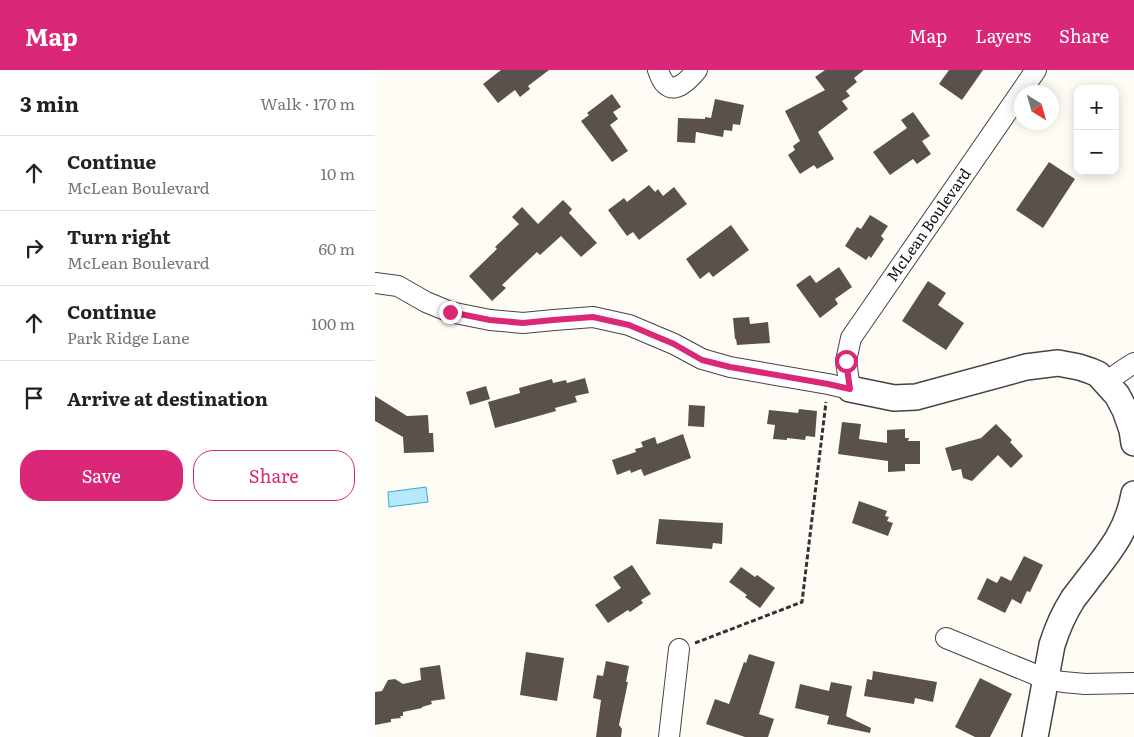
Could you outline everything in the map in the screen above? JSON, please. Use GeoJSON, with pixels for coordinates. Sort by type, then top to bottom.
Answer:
{"type":"FeatureCollection","features":[{"type":"Feature","properties":{"kind":"street"},"geometry":{"type":"LineString","coordinates":[[658,70],[665,84],[677,87],[685,83],[697,70]]}},
{"type":"Feature","properties":{"kind":"street"},"geometry":{"type":"LineString","coordinates":[[700,70],[705,72],[715,70]]}},
{"type":"Feature","properties":{"kind":"street","name":"McLean Boulevard"},"geometry":{"type":"LineString","coordinates":[[839,386],[851,338],[1036,70]]}},
{"type":"Feature","properties":{"kind":"street"},"geometry":{"type":"LineString","coordinates":[[375,284],[398,286],[426,302],[450,312],[490,320],[523,323],[593,317],[629,325],[674,344],[702,360],[894,398],[916,397],[1026,367],[1058,363],[1099,374],[1117,395],[1125,410],[1134,443]]}},
{"type":"Feature","properties":{"kind":"street"},"geometry":{"type":"LineString","coordinates":[[1106,382],[1134,363]]}},
{"type":"Feature","properties":{"kind":"street"},"geometry":{"type":"LineString","coordinates":[[1035,737],[1056,632],[1074,598],[1116,543],[1125,526],[1134,494]]}},
{"type":"Feature","properties":{"kind":"street"},"geometry":{"type":"LineString","coordinates":[[947,638],[1046,679],[1085,684],[1134,683]]}},
{"type":"Feature","properties":{"kind":"street"},"geometry":{"type":"LineString","coordinates":[[669,737],[679,649]]}},
{"type":"Feature","properties":{"kind":"path"},"geometry":{"type":"LineString","coordinates":[[679,649],[802,602],[839,386]]}},
{"type":"Feature","properties":{"kind":"water"},"geometry":{"type":"Polygon","coordinates":[[[426,487],[428,502],[389,507],[388,492],[426,487]]]}},
{"type":"Feature","properties":{"kind":"building"},"geometry":{"type":"Polygon","coordinates":[[[501,70],[549,70],[528,86],[530,89],[520,97],[515,90],[498,103],[483,84],[501,70]]]}},
{"type":"Feature","properties":{"kind":"building"},"geometry":{"type":"Polygon","coordinates":[[[825,70],[864,70],[854,78],[857,82],[846,91],[850,96],[842,101],[848,109],[818,132],[834,159],[817,169],[814,165],[800,174],[788,155],[795,150],[793,146],[800,141],[785,111],[825,90],[815,77],[825,70]]]}},
{"type":"Feature","properties":{"kind":"building"},"geometry":{"type":"Polygon","coordinates":[[[949,70],[983,70],[962,100],[939,84],[949,70]]]}},
{"type":"Feature","properties":{"kind":"building"},"geometry":{"type":"Polygon","coordinates":[[[612,94],[621,107],[613,112],[618,119],[610,125],[628,151],[612,162],[581,121],[589,115],[587,113],[612,94]]]}},
{"type":"Feature","properties":{"kind":"building"},"geometry":{"type":"Polygon","coordinates":[[[715,99],[744,105],[740,125],[733,124],[732,131],[724,130],[723,137],[696,132],[695,143],[677,142],[678,118],[711,118],[715,99]]]}},
{"type":"Feature","properties":{"kind":"building"},"geometry":{"type":"Polygon","coordinates":[[[913,112],[930,136],[922,141],[931,154],[917,164],[913,159],[890,175],[873,152],[907,128],[901,120],[913,112]]]}},
{"type":"Feature","properties":{"kind":"building"},"geometry":{"type":"Polygon","coordinates":[[[1049,162],[1075,179],[1043,228],[1016,210],[1049,162]]]}},
{"type":"Feature","properties":{"kind":"building"},"geometry":{"type":"Polygon","coordinates":[[[649,185],[655,192],[658,189],[663,196],[674,187],[687,204],[639,240],[633,232],[627,236],[608,210],[624,198],[627,202],[649,185]]]}},
{"type":"Feature","properties":{"kind":"building"},"geometry":{"type":"Polygon","coordinates":[[[563,200],[572,209],[569,213],[597,243],[581,257],[561,236],[540,255],[537,252],[502,285],[506,288],[492,301],[469,276],[519,224],[512,217],[522,207],[538,224],[563,200]]]}},
{"type":"Feature","properties":{"kind":"building"},"geometry":{"type":"Polygon","coordinates":[[[870,215],[888,226],[881,236],[884,239],[871,258],[869,256],[866,260],[845,246],[857,227],[861,229],[870,215]]]}},
{"type":"Feature","properties":{"kind":"building"},"geometry":{"type":"Polygon","coordinates":[[[731,225],[749,250],[713,277],[709,272],[700,279],[686,259],[731,225]]]}},
{"type":"Feature","properties":{"kind":"building"},"geometry":{"type":"Polygon","coordinates":[[[839,267],[852,287],[835,299],[838,304],[820,318],[796,285],[810,275],[816,283],[839,267]]]}},
{"type":"Feature","properties":{"kind":"building"},"geometry":{"type":"Polygon","coordinates":[[[928,281],[946,293],[938,305],[964,323],[946,350],[902,321],[928,281]]]}},
{"type":"Feature","properties":{"kind":"building"},"geometry":{"type":"Polygon","coordinates":[[[749,317],[750,324],[768,322],[770,343],[737,345],[733,318],[749,317]]]}},
{"type":"Feature","properties":{"kind":"building"},"geometry":{"type":"Polygon","coordinates":[[[585,378],[589,393],[575,396],[577,402],[555,408],[556,411],[495,428],[488,402],[520,393],[519,388],[552,379],[553,383],[566,380],[567,383],[585,378]]]}},
{"type":"Feature","properties":{"kind":"building"},"geometry":{"type":"Polygon","coordinates":[[[486,386],[490,399],[470,405],[466,392],[486,386]]]}},
{"type":"Feature","properties":{"kind":"building"},"geometry":{"type":"Polygon","coordinates":[[[375,396],[407,416],[428,415],[429,433],[433,433],[434,452],[404,453],[403,437],[375,421],[375,396]]]}},
{"type":"Feature","properties":{"kind":"building"},"geometry":{"type":"Polygon","coordinates":[[[689,405],[705,406],[704,427],[688,426],[689,405]]]}},
{"type":"Feature","properties":{"kind":"building"},"geometry":{"type":"Polygon","coordinates":[[[799,409],[817,411],[815,437],[806,436],[805,440],[773,439],[775,425],[767,424],[769,410],[798,413],[799,409]]]}},
{"type":"Feature","properties":{"kind":"building"},"geometry":{"type":"Polygon","coordinates":[[[842,422],[861,424],[859,439],[887,443],[887,430],[905,429],[905,438],[909,438],[908,441],[920,441],[920,464],[905,464],[905,471],[888,472],[888,461],[838,454],[842,422]]]}},
{"type":"Feature","properties":{"kind":"building"},"geometry":{"type":"Polygon","coordinates":[[[996,424],[1012,440],[1010,442],[1023,456],[1011,468],[998,455],[972,481],[963,478],[961,469],[952,471],[945,448],[981,438],[996,424]]]}},
{"type":"Feature","properties":{"kind":"building"},"geometry":{"type":"Polygon","coordinates":[[[683,434],[691,458],[644,476],[641,469],[631,473],[630,470],[617,475],[612,460],[636,452],[635,449],[643,447],[641,442],[655,437],[657,444],[683,434]]]}},
{"type":"Feature","properties":{"kind":"building"},"geometry":{"type":"Polygon","coordinates":[[[859,501],[887,511],[885,516],[889,517],[887,521],[893,523],[888,536],[852,523],[859,501]]]}},
{"type":"Feature","properties":{"kind":"building"},"geometry":{"type":"Polygon","coordinates":[[[659,519],[723,523],[722,544],[713,543],[712,549],[656,544],[659,519]]]}},
{"type":"Feature","properties":{"kind":"building"},"geometry":{"type":"Polygon","coordinates":[[[1024,556],[1043,565],[1030,592],[1027,591],[1021,604],[1012,599],[1005,613],[977,599],[987,578],[997,583],[1001,576],[1011,581],[1024,556]]]}},
{"type":"Feature","properties":{"kind":"building"},"geometry":{"type":"Polygon","coordinates":[[[632,565],[651,594],[641,600],[643,603],[630,612],[628,610],[608,623],[595,605],[621,588],[613,577],[632,565]]]}},
{"type":"Feature","properties":{"kind":"building"},"geometry":{"type":"Polygon","coordinates":[[[741,567],[755,577],[757,575],[775,588],[760,608],[745,597],[747,595],[729,582],[741,567]]]}},
{"type":"Feature","properties":{"kind":"building"},"geometry":{"type":"Polygon","coordinates":[[[526,652],[564,658],[557,701],[520,695],[526,652]]]}},
{"type":"Feature","properties":{"kind":"building"},"geometry":{"type":"Polygon","coordinates":[[[749,654],[775,662],[759,714],[774,719],[768,737],[745,737],[706,724],[715,699],[729,704],[744,662],[746,663],[749,654]]]}},
{"type":"Feature","properties":{"kind":"building"},"geometry":{"type":"Polygon","coordinates":[[[606,661],[629,666],[626,682],[628,682],[619,725],[622,729],[621,737],[596,737],[601,700],[593,698],[597,675],[603,676],[606,661]]]}},
{"type":"Feature","properties":{"kind":"building"},"geometry":{"type":"Polygon","coordinates":[[[440,665],[445,699],[431,701],[432,704],[422,708],[403,712],[403,716],[400,716],[401,718],[391,719],[391,722],[375,725],[375,692],[382,691],[388,680],[395,679],[403,684],[421,680],[420,668],[440,665]]]}},
{"type":"Feature","properties":{"kind":"building"},"geometry":{"type":"Polygon","coordinates":[[[873,671],[937,682],[933,702],[915,698],[914,704],[864,696],[867,679],[872,680],[873,671]]]}},
{"type":"Feature","properties":{"kind":"building"},"geometry":{"type":"Polygon","coordinates":[[[980,678],[1012,694],[990,737],[975,737],[955,727],[980,678]]]}},
{"type":"Feature","properties":{"kind":"building"},"geometry":{"type":"Polygon","coordinates":[[[831,682],[852,686],[846,716],[871,728],[870,733],[827,724],[829,716],[795,708],[800,684],[829,691],[831,682]]]}},
{"type":"Feature","properties":{"kind":"route"},"geometry":{"type":"LineString","coordinates":[[450,312],[490,320],[523,323],[593,317],[629,325],[674,344],[702,360],[850,389],[846,361]]}}]}
